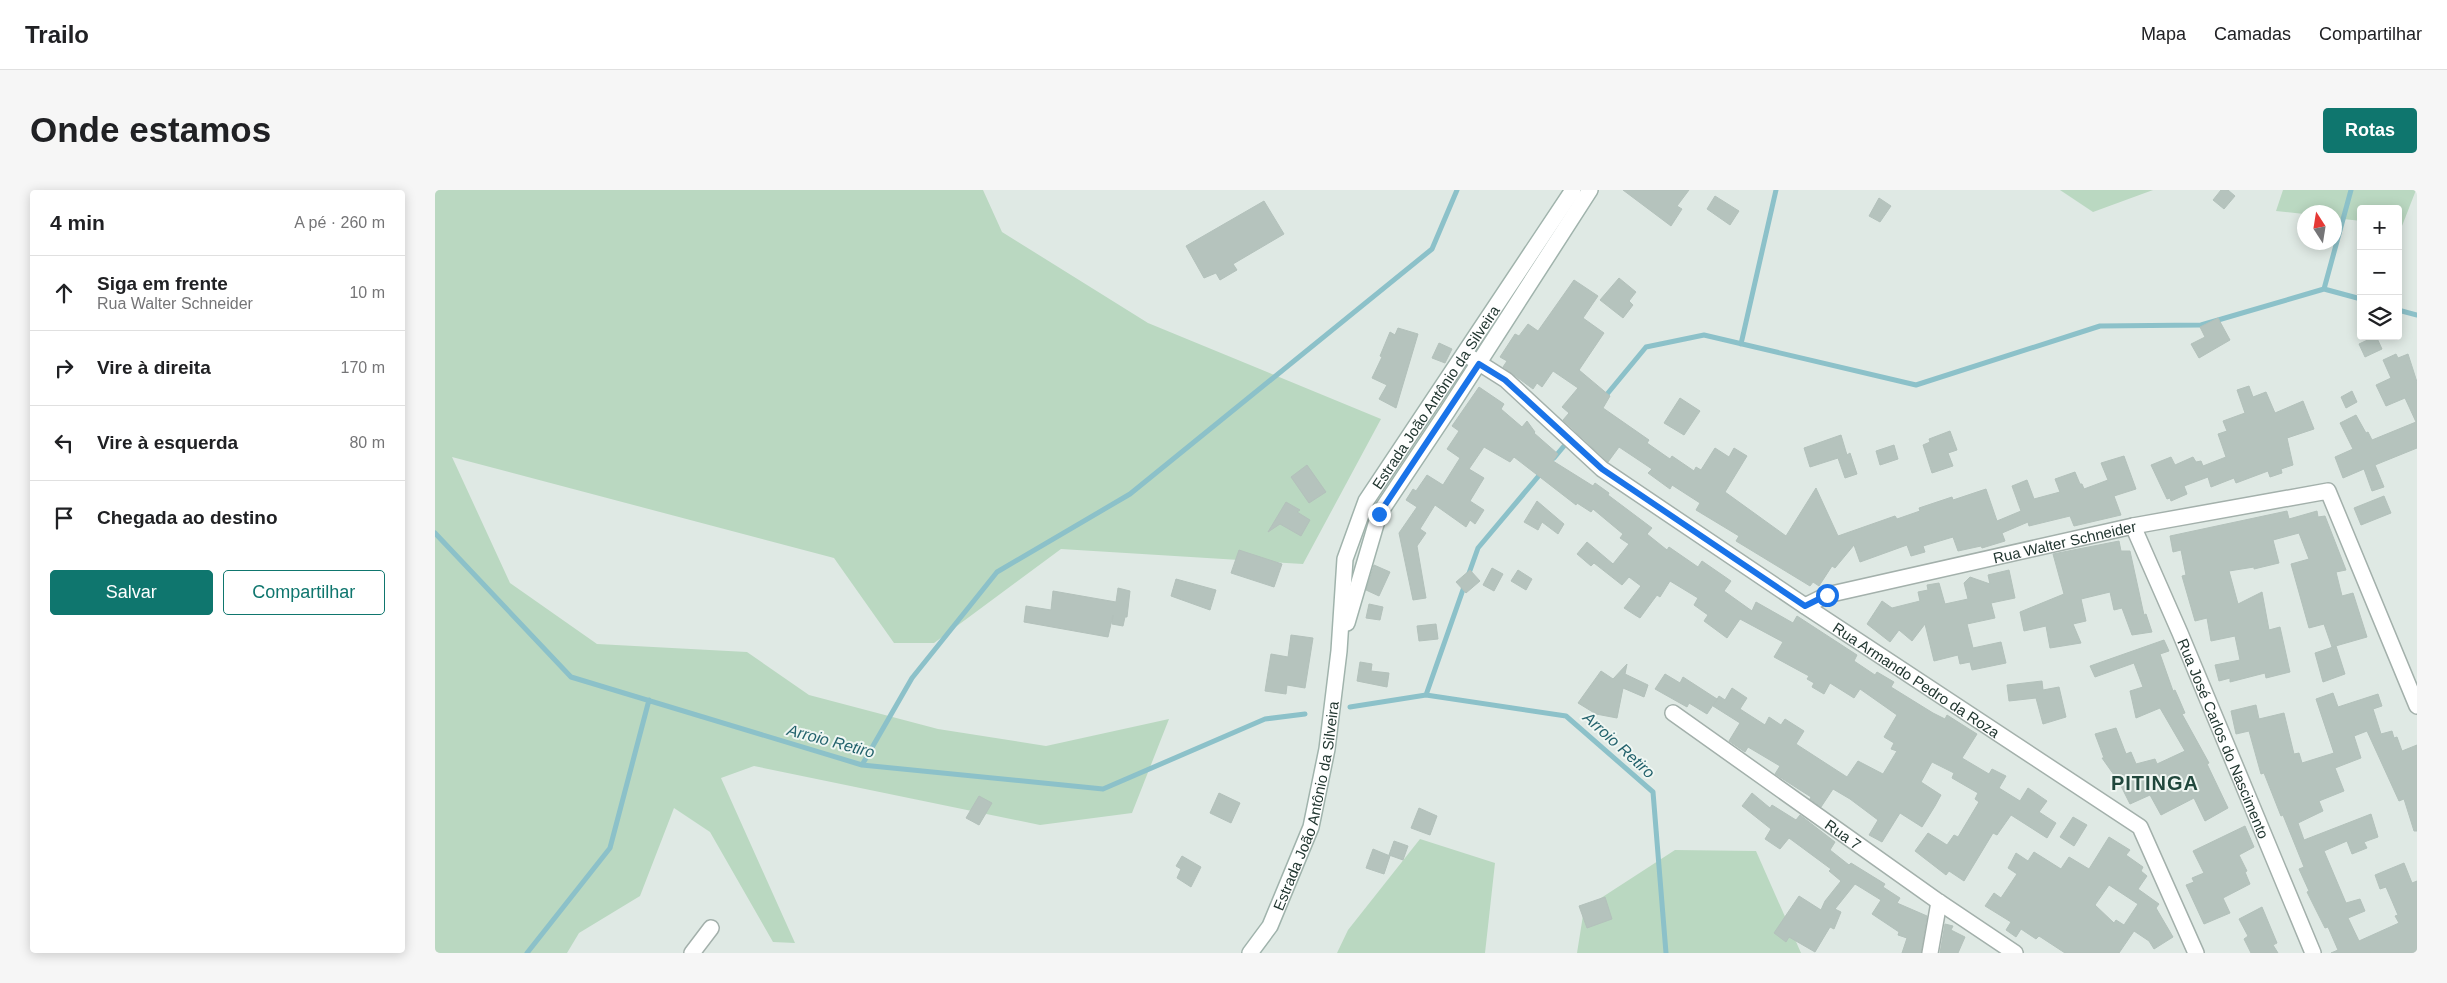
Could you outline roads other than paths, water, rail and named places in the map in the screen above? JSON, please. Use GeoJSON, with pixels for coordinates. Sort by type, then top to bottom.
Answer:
{"type":"FeatureCollection","features":[{"type":"Feature","properties":{"kind":"street","name":"Estrada João Antônio da Silveira"},"geometry":{"type":"LineString","coordinates":[[1250,953],[1270,926],[1311,827],[1327,749],[1339,651],[1345,560],[1366,501],[1573,190]]}},
{"type":"Feature","properties":{"kind":"street","name":"Estrada João Antônio da Silveira"},"geometry":{"type":"LineString","coordinates":[[1339,651],[1379,514],[1479,364],[1589,190]]}},
{"type":"Feature","properties":{"kind":"street","name":"Rua Armando Pedro da Roza"},"geometry":{"type":"LineString","coordinates":[[1465,354],[1505,380],[1602,469],[1805,606],[2140,827],[2196,953]]}},
{"type":"Feature","properties":{"kind":"street","name":"Rua Walter Schneider"},"geometry":{"type":"LineString","coordinates":[[1805,606],[1827,595],[2133,526],[2328,492],[2411,676]]}},
{"type":"Feature","properties":{"kind":"street","name":"Rua José Carlos do Nascimento"},"geometry":{"type":"LineString","coordinates":[[2133,526],[2181,633],[2313,953]]}},
{"type":"Feature","properties":{"kind":"street"},"geometry":{"type":"LineString","coordinates":[[2411,676],[2417,706]]}},
{"type":"Feature","properties":{"kind":"street","name":"Rua 7"},"geometry":{"type":"LineString","coordinates":[[1673,713],[1939,902],[2015,953]]}},
{"type":"Feature","properties":{"kind":"street"},"geometry":{"type":"LineString","coordinates":[[1930,953],[1939,902]]}},
{"type":"Feature","properties":{"kind":"street"},"geometry":{"type":"LineString","coordinates":[[692,953],[711,928]]}},
{"type":"Feature","properties":{"kind":"waterway"},"geometry":{"type":"LineString","coordinates":[[862,765],[912,678],[997,572],[1130,494],[1432,249],[1457,190]]}},
{"type":"Feature","properties":{"kind":"waterway"},"geometry":{"type":"LineString","coordinates":[[1741,344],[1776,190]]}},
{"type":"Feature","properties":{"kind":"waterway"},"geometry":{"type":"LineString","coordinates":[[2324,289],[2351,190]]}},
{"type":"Feature","properties":{"kind":"waterway"},"geometry":{"type":"LineString","coordinates":[[1603,399],[1646,347],[1704,335],[1916,385],[2100,326],[2201,325],[2324,289],[2357,298]]}},
{"type":"Feature","properties":{"kind":"waterway"},"geometry":{"type":"LineString","coordinates":[[2402,311],[2417,315]]}},
{"type":"Feature","properties":{"kind":"waterway"},"geometry":{"type":"LineString","coordinates":[[1554,458],[1569,440]]}},
{"type":"Feature","properties":{"kind":"waterway"},"geometry":{"type":"LineString","coordinates":[[1468,576],[1478,548],[1542,472]]}},
{"type":"Feature","properties":{"kind":"waterway","name":"Arroio Retiro"},"geometry":{"type":"LineString","coordinates":[[435,533],[571,677],[862,765],[1103,789],[1265,719],[1305,714]]}},
{"type":"Feature","properties":{"kind":"waterway"},"geometry":{"type":"LineString","coordinates":[[1426,695],[1465,584]]}},
{"type":"Feature","properties":{"kind":"waterway","name":"Arroio Retiro"},"geometry":{"type":"LineString","coordinates":[[1350,707],[1426,695],[1566,716],[1653,792],[1666,953]]}},
{"type":"Feature","properties":{"kind":"waterway"},"geometry":{"type":"LineString","coordinates":[[527,953],[610,848],[649,700]]}},
{"type":"Feature","properties":{"kind":"district","name":"PITINGA"},"geometry":{"type":"Point","coordinates":[2155,783]}}]}
